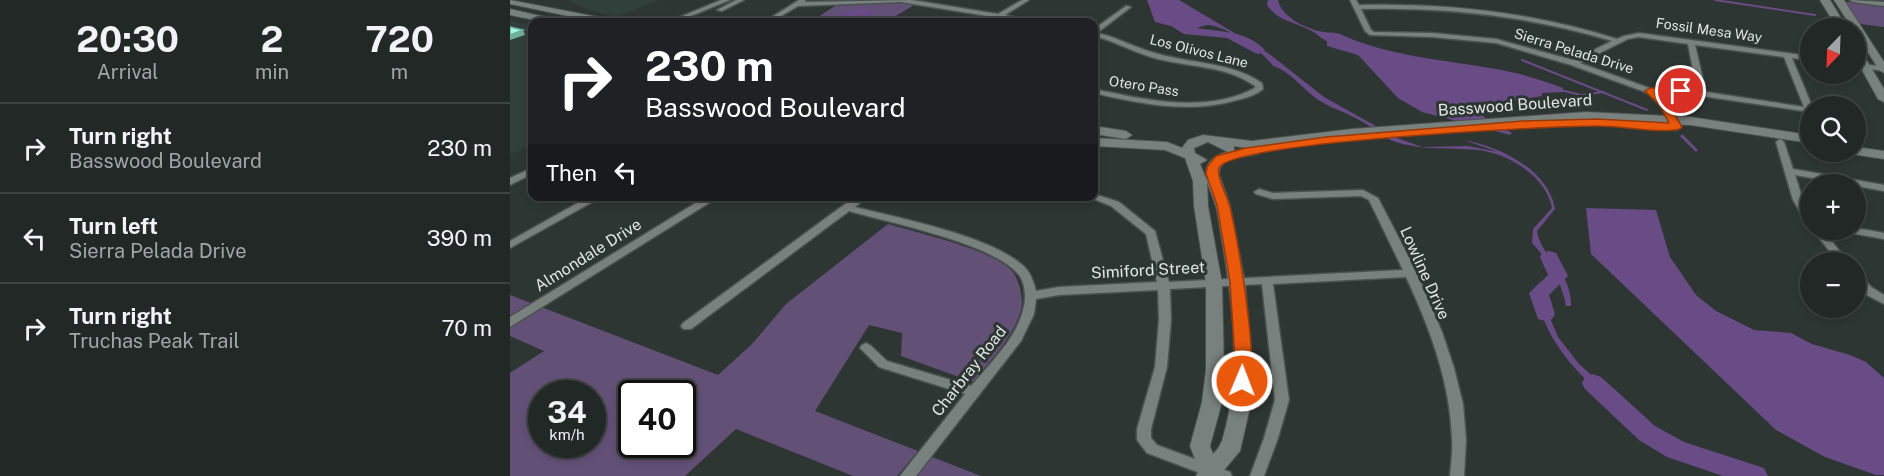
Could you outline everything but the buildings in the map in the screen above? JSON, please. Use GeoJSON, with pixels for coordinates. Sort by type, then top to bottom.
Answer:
{"type":"FeatureCollection","features":[{"type":"Feature","properties":{"kind":"main road"},"geometry":{"type":"LineString","coordinates":[[1826,0],[1836,18]]}},
{"type":"Feature","properties":{"kind":"main road"},"geometry":{"type":"LineString","coordinates":[[1839,0],[1884,69]]}},
{"type":"Feature","properties":{"kind":"main road"},"geometry":{"type":"LineString","coordinates":[[510,1],[589,18]]}},
{"type":"Feature","properties":{"kind":"main road"},"geometry":{"type":"LineString","coordinates":[[510,12],[537,18]]}},
{"type":"Feature","properties":{"kind":"main road"},"geometry":{"type":"LineString","coordinates":[[1866,74],[1884,99]]}},
{"type":"Feature","properties":{"kind":"main road","name":"Basswood Boulevard"},"geometry":{"type":"LineString","coordinates":[[1206,139],[1252,145],[1521,122],[1674,123],[1800,137]]}},
{"type":"Feature","properties":{"kind":"main road","name":"Basswood Boulevard"},"geometry":{"type":"LineString","coordinates":[[1674,123],[1800,145]]}},
{"type":"Feature","properties":{"kind":"main road"},"geometry":{"type":"LineString","coordinates":[[1098,131],[1149,137],[1206,139]]}},
{"type":"Feature","properties":{"kind":"main road","name":"Basswood Boulevard"},"geometry":{"type":"LineString","coordinates":[[1190,155],[1202,160],[1223,158],[1355,135]]}},
{"type":"Feature","properties":{"kind":"main road"},"geometry":{"type":"LineString","coordinates":[[1206,139],[1190,144],[1188,147],[1200,181],[1201,206],[1214,283],[1215,370],[1212,402],[1200,446],[1214,474],[1230,451],[1240,403],[1243,360],[1237,282],[1223,205],[1212,174],[1213,167],[1230,150],[1222,141]]}},
{"type":"Feature","properties":{"kind":"main road"},"geometry":{"type":"LineString","coordinates":[[1098,142],[1164,145],[1190,155]]}},
{"type":"Feature","properties":{"kind":"main road"},"geometry":{"type":"LineString","coordinates":[[1866,146],[1884,148]]}},
{"type":"Feature","properties":{"kind":"main road"},"geometry":{"type":"LineString","coordinates":[[1866,152],[1884,155]]}},
{"type":"Feature","properties":{"kind":"street"},"geometry":{"type":"LineString","coordinates":[[681,18],[716,4],[741,0]]}},
{"type":"Feature","properties":{"kind":"street"},"geometry":{"type":"LineString","coordinates":[[774,18],[800,2],[901,0],[1011,18]]}},
{"type":"Feature","properties":{"kind":"street"},"geometry":{"type":"LineString","coordinates":[[933,4],[941,0]]}},
{"type":"Feature","properties":{"kind":"street"},"geometry":{"type":"LineString","coordinates":[[996,18],[1026,0]]}},
{"type":"Feature","properties":{"kind":"street"},"geometry":{"type":"LineString","coordinates":[[1853,0],[1884,2]]}},
{"type":"Feature","properties":{"kind":"street"},"geometry":{"type":"LineString","coordinates":[[1876,0],[1884,2]]}},
{"type":"Feature","properties":{"kind":"street"},"geometry":{"type":"LineString","coordinates":[[698,18],[727,3]]}},
{"type":"Feature","properties":{"kind":"street"},"geometry":{"type":"LineString","coordinates":[[1354,3],[1485,10],[1548,21],[1618,41]]}},
{"type":"Feature","properties":{"kind":"street","name":"Sierra Pelada Drive"},"geometry":{"type":"LineString","coordinates":[[1354,3],[1368,31],[1372,34],[1432,34],[1496,41],[1574,63],[1650,91],[1664,105],[1674,123]]}},
{"type":"Feature","properties":{"kind":"street"},"geometry":{"type":"LineString","coordinates":[[1098,30],[1128,7]]}},
{"type":"Feature","properties":{"kind":"street","name":"Los Olivos Lane"},"geometry":{"type":"LineString","coordinates":[[1098,34],[1112,37],[1157,57],[1235,71],[1251,78],[1259,85],[1259,89]]}},
{"type":"Feature","properties":{"kind":"street","name":"Fossil Mesa Way"},"geometry":{"type":"LineString","coordinates":[[1574,63],[1618,41],[1639,35],[1800,57]]}},
{"type":"Feature","properties":{"kind":"street"},"geometry":{"type":"LineString","coordinates":[[1691,41],[1702,94]]}},
{"type":"Feature","properties":{"kind":"street"},"geometry":{"type":"LineString","coordinates":[[1650,91],[1667,89],[1809,110],[1787,55]]}},
{"type":"Feature","properties":{"kind":"street"},"geometry":{"type":"LineString","coordinates":[[1866,66],[1884,69]]}},
{"type":"Feature","properties":{"kind":"street","name":"Otero Pass"},"geometry":{"type":"LineString","coordinates":[[1098,92],[1162,105],[1191,107],[1219,103],[1259,89]]}},
{"type":"Feature","properties":{"kind":"street"},"geometry":{"type":"LineString","coordinates":[[1780,142],[1800,203]]}},
{"type":"Feature","properties":{"kind":"street"},"geometry":{"type":"LineString","coordinates":[[1788,171],[1883,190]]}},
{"type":"Feature","properties":{"kind":"street"},"geometry":{"type":"LineString","coordinates":[[510,182],[528,173]]}},
{"type":"Feature","properties":{"kind":"street","name":"Lowline Drive"},"geometry":{"type":"LineString","coordinates":[[1259,192],[1273,196],[1363,193],[1373,198],[1411,273],[1452,380],[1461,455],[1457,476]]}},
{"type":"Feature","properties":{"kind":"street"},"geometry":{"type":"LineString","coordinates":[[1098,198],[1114,204],[1151,233],[1164,286],[1165,320],[1161,367],[1144,429],[1144,440],[1152,449],[1214,474]]}},
{"type":"Feature","properties":{"kind":"street"},"geometry":{"type":"LineString","coordinates":[[510,244],[589,201]]}},
{"type":"Feature","properties":{"kind":"street","name":"Almondale Drive"},"geometry":{"type":"LineString","coordinates":[[510,323],[707,201]]}},
{"type":"Feature","properties":{"kind":"street"},"geometry":{"type":"LineString","coordinates":[[687,326],[856,201]]}},
{"type":"Feature","properties":{"kind":"street"},"geometry":{"type":"LineString","coordinates":[[847,208],[978,244],[1001,255],[1023,273],[1032,296]]}},
{"type":"Feature","properties":{"kind":"street"},"geometry":{"type":"LineString","coordinates":[[1866,233],[1884,236]]}},
{"type":"Feature","properties":{"kind":"street"},"geometry":{"type":"LineString","coordinates":[[510,234],[522,238]]}},
{"type":"Feature","properties":{"kind":"street"},"geometry":{"type":"LineString","coordinates":[[1826,240],[1835,252]]}},
{"type":"Feature","properties":{"kind":"street","name":"Simiford Street"},"geometry":{"type":"LineString","coordinates":[[1032,296],[1059,291],[1411,273]]}},
{"type":"Feature","properties":{"kind":"street"},"geometry":{"type":"LineString","coordinates":[[1257,476],[1282,400],[1267,280]]}},
{"type":"Feature","properties":{"kind":"street"},"geometry":{"type":"LineString","coordinates":[[1866,289],[1884,300]]}},
{"type":"Feature","properties":{"kind":"street","name":"Charbray Road"},"geometry":{"type":"LineString","coordinates":[[906,476],[1017,338],[1028,318],[1032,296]]}},
{"type":"Feature","properties":{"kind":"street"},"geometry":{"type":"LineString","coordinates":[[866,348],[883,364],[975,392]]}},
{"type":"Feature","properties":{"kind":"shaded area"},"geometry":{"type":"Polygon","coordinates":[[[568,0],[659,0],[616,17],[587,9],[568,0]]]}},
{"type":"Feature","properties":{"kind":"shaded area"},"geometry":{"type":"Polygon","coordinates":[[[1150,0],[1179,0],[1268,53],[1324,97],[1397,138],[1422,147],[1468,146],[1498,152],[1464,140],[1478,143],[1507,154],[1533,171],[1551,195],[1555,209],[1537,231],[1544,249],[1567,283],[1571,306],[1566,306],[1554,272],[1532,243],[1533,229],[1552,208],[1542,186],[1524,168],[1489,152],[1417,147],[1391,140],[1356,118],[1320,101],[1292,77],[1273,66],[1262,54],[1234,35],[1208,25],[1184,33],[1176,22],[1162,20],[1162,16],[1150,0]]]}},
{"type":"Feature","properties":{"kind":"shaded area"},"geometry":{"type":"Polygon","coordinates":[[[1268,0],[1278,0],[1284,12],[1296,22],[1310,29],[1338,33],[1362,43],[1404,54],[1518,74],[1563,88],[1562,92],[1542,93],[1542,96],[1506,102],[1483,113],[1484,117],[1512,133],[1510,135],[1422,112],[1398,98],[1358,55],[1327,46],[1327,41],[1309,29],[1277,15],[1267,5],[1268,0]]]}},
{"type":"Feature","properties":{"kind":"shaded area"},"geometry":{"type":"Polygon","coordinates":[[[900,2],[916,4],[894,17],[900,18],[816,18],[835,6],[900,2]]]}},
{"type":"Feature","properties":{"kind":"shaded area"},"geometry":{"type":"Polygon","coordinates":[[[1846,2],[1884,5],[1884,27],[1866,25],[1866,18],[1856,18],[1846,2]]]}},
{"type":"Feature","properties":{"kind":"shaded area"},"geometry":{"type":"Polygon","coordinates":[[[860,8],[869,10],[871,14],[870,18],[837,18],[848,11],[860,8]]]}},
{"type":"Feature","properties":{"kind":"shaded area"},"geometry":{"type":"Polygon","coordinates":[[[510,21],[528,25],[528,147],[510,155],[510,21]]]}},
{"type":"Feature","properties":{"kind":"shaded area"},"geometry":{"type":"Polygon","coordinates":[[[1586,208],[1656,210],[1670,257],[1696,295],[1716,311],[1754,330],[1791,333],[1812,344],[1850,355],[1866,362],[1884,378],[1884,475],[1876,475],[1825,457],[1776,430],[1591,254],[1586,208]]]}},
{"type":"Feature","properties":{"kind":"shaded area"},"geometry":{"type":"Polygon","coordinates":[[[888,224],[935,237],[988,256],[1012,271],[1020,289],[1021,310],[1013,330],[973,382],[901,356],[902,333],[869,325],[815,411],[918,451],[897,476],[853,476],[736,429],[685,476],[510,476],[510,373],[544,351],[510,336],[510,295],[718,375],[752,344],[786,304],[888,224]]]}},
{"type":"Feature","properties":{"kind":"shaded area"},"geometry":{"type":"Polygon","coordinates":[[[1539,287],[1550,303],[1550,318],[1558,337],[1579,364],[1605,387],[1611,398],[1604,397],[1591,385],[1560,350],[1539,309],[1534,292],[1539,287]]]}},
{"type":"Feature","properties":{"kind":"shaded area"},"geometry":{"type":"Polygon","coordinates":[[[932,457],[981,476],[917,476],[932,457]]]}},
{"type":"Feature","properties":{"kind":"waterway"},"geometry":{"type":"LineString","coordinates":[[1152,0],[1159,20],[1175,24],[1184,30],[1230,35],[1259,50]]}},
{"type":"Feature","properties":{"kind":"waterway"},"geometry":{"type":"LineString","coordinates":[[1715,0],[1815,15]]}},
{"type":"Feature","properties":{"kind":"waterway"},"geometry":{"type":"LineString","coordinates":[[1522,60],[1602,92]]}},
{"type":"Feature","properties":{"kind":"waterway"},"geometry":{"type":"LineString","coordinates":[[1560,90],[1581,95],[1602,92]]}},
{"type":"Feature","properties":{"kind":"waterway"},"geometry":{"type":"LineString","coordinates":[[1602,92],[1647,110]]}},
{"type":"Feature","properties":{"kind":"waterway"},"geometry":{"type":"LineString","coordinates":[[1682,136],[1696,150]]}},
{"type":"Feature","properties":{"kind":"waterway"},"geometry":{"type":"LineString","coordinates":[[1545,314],[1539,293],[1558,276],[1549,257]]}},
{"type":"Feature","properties":{"kind":"waterway"},"geometry":{"type":"LineString","coordinates":[[1593,383],[1647,433],[1676,450],[1755,476]]}},
{"type":"Feature","properties":{"kind":"route"},"geometry":{"type":"LineString","coordinates":[[1242,381],[1243,360],[1237,282],[1223,205],[1212,174],[1213,167],[1220,159],[1246,152],[1326,140],[1523,124],[1597,122],[1676,127],[1664,105],[1650,91],[1667,89],[1681,91]]}}]}
